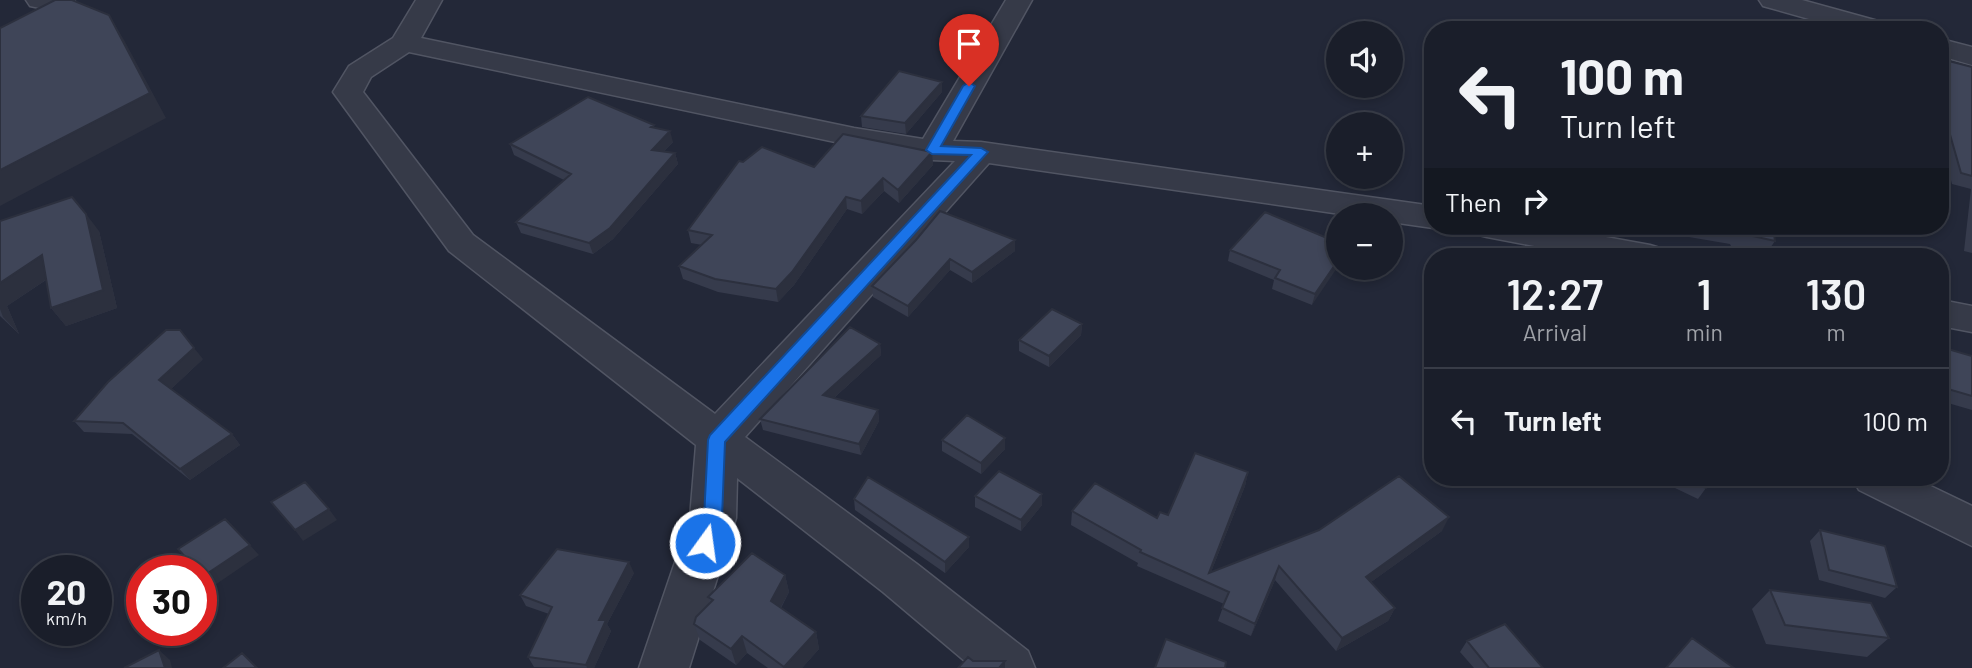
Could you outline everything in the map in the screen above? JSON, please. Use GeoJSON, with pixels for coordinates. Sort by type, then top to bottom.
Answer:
{"type":"FeatureCollection","features":[{"type":"Feature","properties":{"kind":"street"},"geometry":{"type":"LineString","coordinates":[[429,0],[404,43],[359,72],[348,92],[461,243],[900,578],[1010,668]]}},
{"type":"Feature","properties":{"kind":"street"},"geometry":{"type":"LineString","coordinates":[[932,150],[1019,0]]}},
{"type":"Feature","properties":{"kind":"street"},"geometry":{"type":"LineString","coordinates":[[1772,0],[1846,21]]}},
{"type":"Feature","properties":{"kind":"street"},"geometry":{"type":"LineString","coordinates":[[404,43],[853,137],[932,150],[981,152],[1424,216]]}},
{"type":"Feature","properties":{"kind":"street"},"geometry":{"type":"LineString","coordinates":[[1949,49],[1972,56]]}},
{"type":"Feature","properties":{"kind":"street"},"geometry":{"type":"LineString","coordinates":[[664,668],[713,518],[717,440],[981,152]]}},
{"type":"Feature","properties":{"kind":"street"},"geometry":{"type":"LineString","coordinates":[[1492,235],[1510,248]]}},
{"type":"Feature","properties":{"kind":"street"},"geometry":{"type":"LineString","coordinates":[[1534,235],[1603,248]]}},
{"type":"Feature","properties":{"kind":"street"},"geometry":{"type":"LineString","coordinates":[[1949,315],[1972,319]]}},
{"type":"Feature","properties":{"kind":"street"},"geometry":{"type":"LineString","coordinates":[[1890,486],[1972,527]]}},
{"type":"Feature","properties":{"kind":"building"},"geometry":{"type":"Polygon","coordinates":[[[55,0],[72,0],[109,15],[150,93],[0,170],[0,28],[55,0]]]}},
{"type":"Feature","properties":{"kind":"building"},"geometry":{"type":"Polygon","coordinates":[[[1949,61],[1972,67],[1972,176],[1961,173],[1949,131],[1949,61]]]}},
{"type":"Feature","properties":{"kind":"building"},"geometry":{"type":"Polygon","coordinates":[[[899,71],[942,82],[905,123],[861,116],[899,71]]]}},
{"type":"Feature","properties":{"kind":"building"},"geometry":{"type":"Polygon","coordinates":[[[588,97],[654,125],[651,127],[670,131],[652,150],[675,153],[610,228],[589,243],[516,222],[571,174],[510,144],[588,97]]]}},
{"type":"Feature","properties":{"kind":"building"},"geometry":{"type":"Polygon","coordinates":[[[843,134],[932,152],[898,190],[883,178],[861,201],[846,197],[792,272],[776,289],[715,279],[679,266],[712,235],[688,230],[739,161],[743,162],[762,147],[814,167],[843,134]]]}},
{"type":"Feature","properties":{"kind":"building"},"geometry":{"type":"Polygon","coordinates":[[[72,197],[86,214],[103,290],[51,308],[42,255],[0,283],[0,221],[72,197]]]}},
{"type":"Feature","properties":{"kind":"building"},"geometry":{"type":"Polygon","coordinates":[[[940,211],[1015,240],[972,272],[950,259],[908,306],[872,286],[916,240],[940,211]]]}},
{"type":"Feature","properties":{"kind":"building"},"geometry":{"type":"Polygon","coordinates":[[[1265,212],[1326,238],[1326,278],[1315,294],[1275,278],[1280,270],[1230,250],[1265,212]]]}},
{"type":"Feature","properties":{"kind":"building"},"geometry":{"type":"Polygon","coordinates":[[[1748,235],[1774,235],[1775,241],[1748,235]]]}},
{"type":"Feature","properties":{"kind":"building"},"geometry":{"type":"Polygon","coordinates":[[[1052,309],[1082,324],[1049,356],[1019,340],[1052,309]]]}},
{"type":"Feature","properties":{"kind":"building"},"geometry":{"type":"Polygon","coordinates":[[[850,327],[880,344],[823,395],[878,410],[859,444],[760,419],[850,327]]]}},
{"type":"Feature","properties":{"kind":"building"},"geometry":{"type":"Polygon","coordinates":[[[166,330],[180,330],[194,348],[159,380],[232,434],[180,469],[123,423],[74,421],[108,382],[166,330]]]}},
{"type":"Feature","properties":{"kind":"building"},"geometry":{"type":"Polygon","coordinates":[[[1949,349],[1972,356],[1972,396],[1949,389],[1949,349]]]}},
{"type":"Feature","properties":{"kind":"building"},"geometry":{"type":"Polygon","coordinates":[[[967,415],[1005,438],[981,463],[942,440],[967,415]]]}},
{"type":"Feature","properties":{"kind":"building"},"geometry":{"type":"Polygon","coordinates":[[[1195,453],[1248,472],[1209,573],[1319,530],[1399,476],[1449,517],[1366,577],[1395,608],[1342,638],[1279,566],[1255,624],[1222,608],[1229,592],[1140,552],[1141,550],[1072,511],[1095,483],[1157,518],[1160,512],[1168,515],[1195,453]]]}},
{"type":"Feature","properties":{"kind":"building"},"geometry":{"type":"Polygon","coordinates":[[[999,471],[1042,494],[1021,520],[975,496],[999,471]]]}},
{"type":"Feature","properties":{"kind":"building"},"geometry":{"type":"Polygon","coordinates":[[[868,477],[969,537],[945,562],[854,499],[868,477]]]}},
{"type":"Feature","properties":{"kind":"building"},"geometry":{"type":"Polygon","coordinates":[[[305,482],[329,509],[295,530],[271,502],[305,482]]]}},
{"type":"Feature","properties":{"kind":"building"},"geometry":{"type":"Polygon","coordinates":[[[225,519],[250,545],[217,567],[217,555],[183,555],[178,549],[225,519]]]}},
{"type":"Feature","properties":{"kind":"building"},"geometry":{"type":"Polygon","coordinates":[[[1820,530],[1885,546],[1897,587],[1829,570],[1820,530]]]}},
{"type":"Feature","properties":{"kind":"building"},"geometry":{"type":"Polygon","coordinates":[[[557,549],[629,562],[599,620],[606,620],[586,665],[528,657],[552,607],[520,595],[557,549]]]}},
{"type":"Feature","properties":{"kind":"building"},"geometry":{"type":"Polygon","coordinates":[[[752,553],[785,575],[771,601],[816,632],[784,667],[742,636],[731,649],[694,624],[696,617],[713,600],[708,597],[752,553]]]}},
{"type":"Feature","properties":{"kind":"building"},"geometry":{"type":"Polygon","coordinates":[[[1770,590],[1871,603],[1889,638],[1785,625],[1770,590]]]}},
{"type":"Feature","properties":{"kind":"building"},"geometry":{"type":"Polygon","coordinates":[[[1505,624],[1543,668],[1489,668],[1467,641],[1505,624]]]}},
{"type":"Feature","properties":{"kind":"building"},"geometry":{"type":"Polygon","coordinates":[[[1692,638],[1734,668],[1666,668],[1692,638]]]}},
{"type":"Feature","properties":{"kind":"building"},"geometry":{"type":"Polygon","coordinates":[[[1166,639],[1226,662],[1225,668],[1155,668],[1166,639]]]}},
{"type":"Feature","properties":{"kind":"building"},"geometry":{"type":"Polygon","coordinates":[[[159,650],[165,668],[124,668],[159,650]]]}},
{"type":"Feature","properties":{"kind":"building"},"geometry":{"type":"Polygon","coordinates":[[[242,653],[257,668],[223,668],[242,653]]]}},
{"type":"Feature","properties":{"kind":"building"},"geometry":{"type":"Polygon","coordinates":[[[968,657],[973,661],[1005,661],[999,668],[958,668],[968,657]]]}},
{"type":"Feature","properties":{"kind":"route"},"geometry":{"type":"LineString","coordinates":[[705,543],[713,518],[717,440],[981,152],[932,150],[969,86]]}}]}
